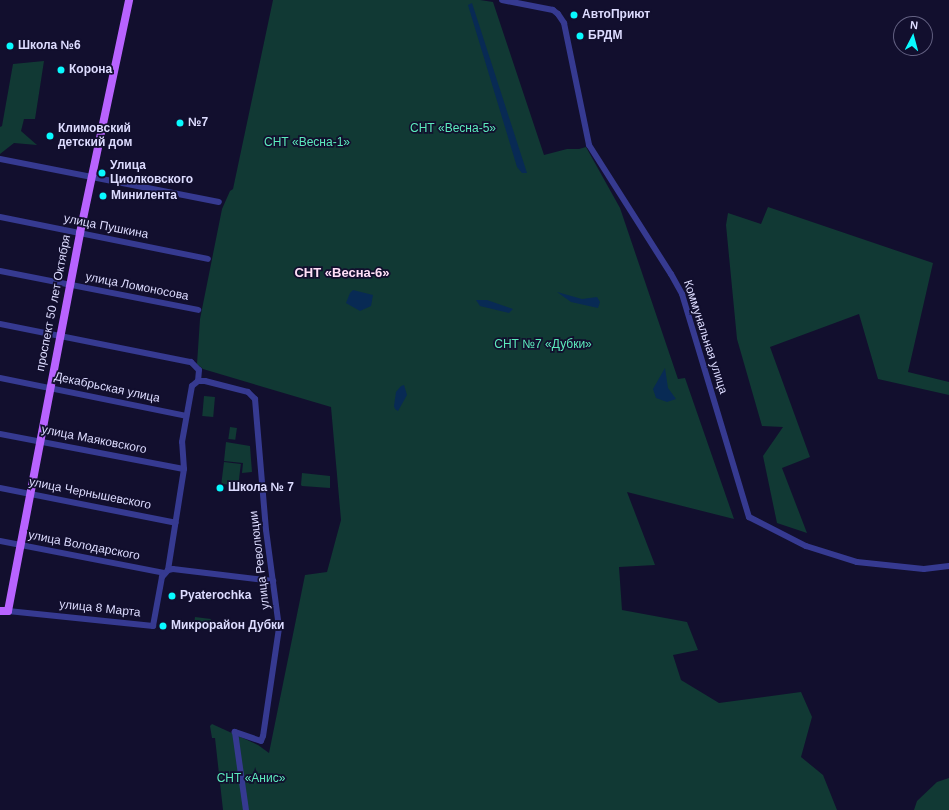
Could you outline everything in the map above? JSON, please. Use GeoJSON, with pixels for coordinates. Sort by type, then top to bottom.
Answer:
{"type":"FeatureCollection","features":[{"type":"Feature","properties":{"kind":"main road","name":"проспект 50 лет Октября"},"geometry":{"type":"LineString","coordinates":[[4,611],[30,494],[80,233],[129,0]]}},
{"type":"Feature","properties":{"kind":"street","name":"Коммунальная улица"},"geometry":{"type":"LineString","coordinates":[[502,0],[553,10],[558,14],[564,23],[589,145],[671,274],[682,294],[750,517],[806,546],[857,562],[924,569],[949,566]]}},
{"type":"Feature","properties":{"kind":"street"},"geometry":{"type":"LineString","coordinates":[[0,159],[93,176],[219,202]]}},
{"type":"Feature","properties":{"kind":"street","name":"улица Пушкина"},"geometry":{"type":"LineString","coordinates":[[0,218],[208,259]]}},
{"type":"Feature","properties":{"kind":"street","name":"улица Ломоносова"},"geometry":{"type":"LineString","coordinates":[[0,271],[198,310]]}},
{"type":"Feature","properties":{"kind":"street"},"geometry":{"type":"LineString","coordinates":[[0,324],[190,362],[199,370],[198,381],[192,386],[186,416],[182,442],[184,469],[176,523],[166,572]]}},
{"type":"Feature","properties":{"kind":"street","name":"Декабрьская улица"},"geometry":{"type":"LineString","coordinates":[[0,378],[186,416]]}},
{"type":"Feature","properties":{"kind":"street","name":"улица Революции"},"geometry":{"type":"LineString","coordinates":[[198,381],[206,381],[248,392],[255,399],[266,530],[272,581],[280,628],[261,741],[235,732],[246,810]]}},
{"type":"Feature","properties":{"kind":"street","name":"улица Маяковского"},"geometry":{"type":"LineString","coordinates":[[0,434],[40,440],[184,469]]}},
{"type":"Feature","properties":{"kind":"street","name":"улица Чернышевского"},"geometry":{"type":"LineString","coordinates":[[0,488],[176,523]]}},
{"type":"Feature","properties":{"kind":"street","name":"улица Володарского"},"geometry":{"type":"LineString","coordinates":[[0,541],[166,572]]}},
{"type":"Feature","properties":{"kind":"street"},"geometry":{"type":"LineString","coordinates":[[166,572],[173,568],[272,581]]}},
{"type":"Feature","properties":{"kind":"street","name":"улица 8 Марта"},"geometry":{"type":"LineString","coordinates":[[4,611],[153,626],[162,577],[166,572]]}},
{"type":"Feature","properties":{"kind":"green space"},"geometry":{"type":"Polygon","coordinates":[[[273,0],[480,0],[493,2],[544,155],[567,149],[579,149],[586,147],[620,208],[678,379],[685,378],[734,519],[627,492],[655,565],[619,567],[622,610],[687,622],[698,650],[673,655],[681,680],[719,703],[801,692],[812,717],[801,757],[823,775],[837,810],[223,810],[215,738],[212,738],[210,726],[212,724],[258,745],[269,753],[305,575],[327,572],[341,520],[331,407],[203,369],[197,364],[200,319],[222,209],[230,191],[233,189],[273,0]]]}},
{"type":"Feature","properties":{"kind":"green space"},"geometry":{"type":"Polygon","coordinates":[[[44,61],[35,119],[24,119],[21,131],[37,145],[14,143],[0,154],[0,127],[2,126],[13,64],[44,61]]]}},
{"type":"Feature","properties":{"kind":"green space"},"geometry":{"type":"Polygon","coordinates":[[[768,207],[933,263],[908,372],[949,382],[949,395],[878,379],[859,314],[770,347],[810,457],[782,468],[807,533],[777,523],[763,456],[783,427],[762,426],[737,339],[726,225],[728,213],[761,224],[768,207]]]}},
{"type":"Feature","properties":{"kind":"green space"},"geometry":{"type":"Polygon","coordinates":[[[204,396],[215,397],[213,417],[202,416],[204,396]]]}},
{"type":"Feature","properties":{"kind":"green space"},"geometry":{"type":"Polygon","coordinates":[[[230,427],[237,428],[235,440],[228,439],[230,427]]]}},
{"type":"Feature","properties":{"kind":"green space"},"geometry":{"type":"Polygon","coordinates":[[[226,442],[250,446],[252,472],[242,473],[243,463],[224,461],[226,442]]]}},
{"type":"Feature","properties":{"kind":"green space"},"geometry":{"type":"Polygon","coordinates":[[[224,462],[241,464],[238,486],[221,484],[224,462]]]}},
{"type":"Feature","properties":{"kind":"green space"},"geometry":{"type":"Polygon","coordinates":[[[302,473],[330,476],[330,488],[302,486],[302,473]]]}},
{"type":"Feature","properties":{"kind":"green space"},"geometry":{"type":"Polygon","coordinates":[[[195,617],[211,619],[210,628],[194,626],[195,617]]]}},
{"type":"Feature","properties":{"kind":"green space"},"geometry":{"type":"Polygon","coordinates":[[[949,778],[949,810],[914,810],[917,801],[937,782],[949,778]]]}},
{"type":"Feature","properties":{"kind":"water"},"geometry":{"type":"Polygon","coordinates":[[[472,3],[527,173],[522,173],[517,167],[468,5],[472,3]]]}},
{"type":"Feature","properties":{"kind":"water"},"geometry":{"type":"Polygon","coordinates":[[[353,290],[373,295],[371,306],[360,311],[346,303],[350,293],[353,290]]]}},
{"type":"Feature","properties":{"kind":"water"},"geometry":{"type":"Polygon","coordinates":[[[557,292],[582,299],[597,297],[600,302],[598,308],[571,302],[557,292]]]}},
{"type":"Feature","properties":{"kind":"water"},"geometry":{"type":"Polygon","coordinates":[[[476,300],[487,300],[513,309],[509,313],[480,306],[476,300]]]}},
{"type":"Feature","properties":{"kind":"water"},"geometry":{"type":"Polygon","coordinates":[[[665,368],[668,388],[676,399],[667,402],[656,398],[653,389],[665,368]]]}},
{"type":"Feature","properties":{"kind":"water"},"geometry":{"type":"Polygon","coordinates":[[[404,385],[407,395],[398,411],[394,406],[396,392],[401,386],[404,385]]]}},
{"type":"Feature","properties":{"kind":"place","name":"АвтоПриют"},"geometry":{"type":"Point","coordinates":[574,15]}},
{"type":"Feature","properties":{"kind":"place","name":"БРДМ"},"geometry":{"type":"Point","coordinates":[580,36]}},
{"type":"Feature","properties":{"kind":"place","name":"Школа №6"},"geometry":{"type":"Point","coordinates":[10,46]}},
{"type":"Feature","properties":{"kind":"place","name":"Корона"},"geometry":{"type":"Point","coordinates":[61,70]}},
{"type":"Feature","properties":{"kind":"place","name":"№7"},"geometry":{"type":"Point","coordinates":[180,123]}},
{"type":"Feature","properties":{"kind":"place","name":"Климовский детский дом"},"geometry":{"type":"Point","coordinates":[50,136]}},
{"type":"Feature","properties":{"kind":"place","name":"Улица Циолковского"},"geometry":{"type":"Point","coordinates":[102,173]}},
{"type":"Feature","properties":{"kind":"place","name":"Минилента"},"geometry":{"type":"Point","coordinates":[103,196]}},
{"type":"Feature","properties":{"kind":"place","name":"Школа № 7"},"geometry":{"type":"Point","coordinates":[220,488]}},
{"type":"Feature","properties":{"kind":"place","name":"Pyaterochka"},"geometry":{"type":"Point","coordinates":[172,596]}},
{"type":"Feature","properties":{"kind":"place","name":"Микрорайон Дубки"},"geometry":{"type":"Point","coordinates":[163,626]}},
{"type":"Feature","properties":{"kind":"district","name":"СНТ «Весна-6»"},"geometry":{"type":"Point","coordinates":[342,273]}},
{"type":"Feature","properties":{"kind":"park label","name":"СНТ «Весна-5»"},"geometry":{"type":"Point","coordinates":[453,129]}},
{"type":"Feature","properties":{"kind":"park label","name":"СНТ «Весна-1»"},"geometry":{"type":"Point","coordinates":[307,143]}},
{"type":"Feature","properties":{"kind":"park label","name":"СНТ №7 «Дубки»"},"geometry":{"type":"Point","coordinates":[543,345]}},
{"type":"Feature","properties":{"kind":"park label","name":"СНТ «Анис»"},"geometry":{"type":"Point","coordinates":[251,779]}}]}
